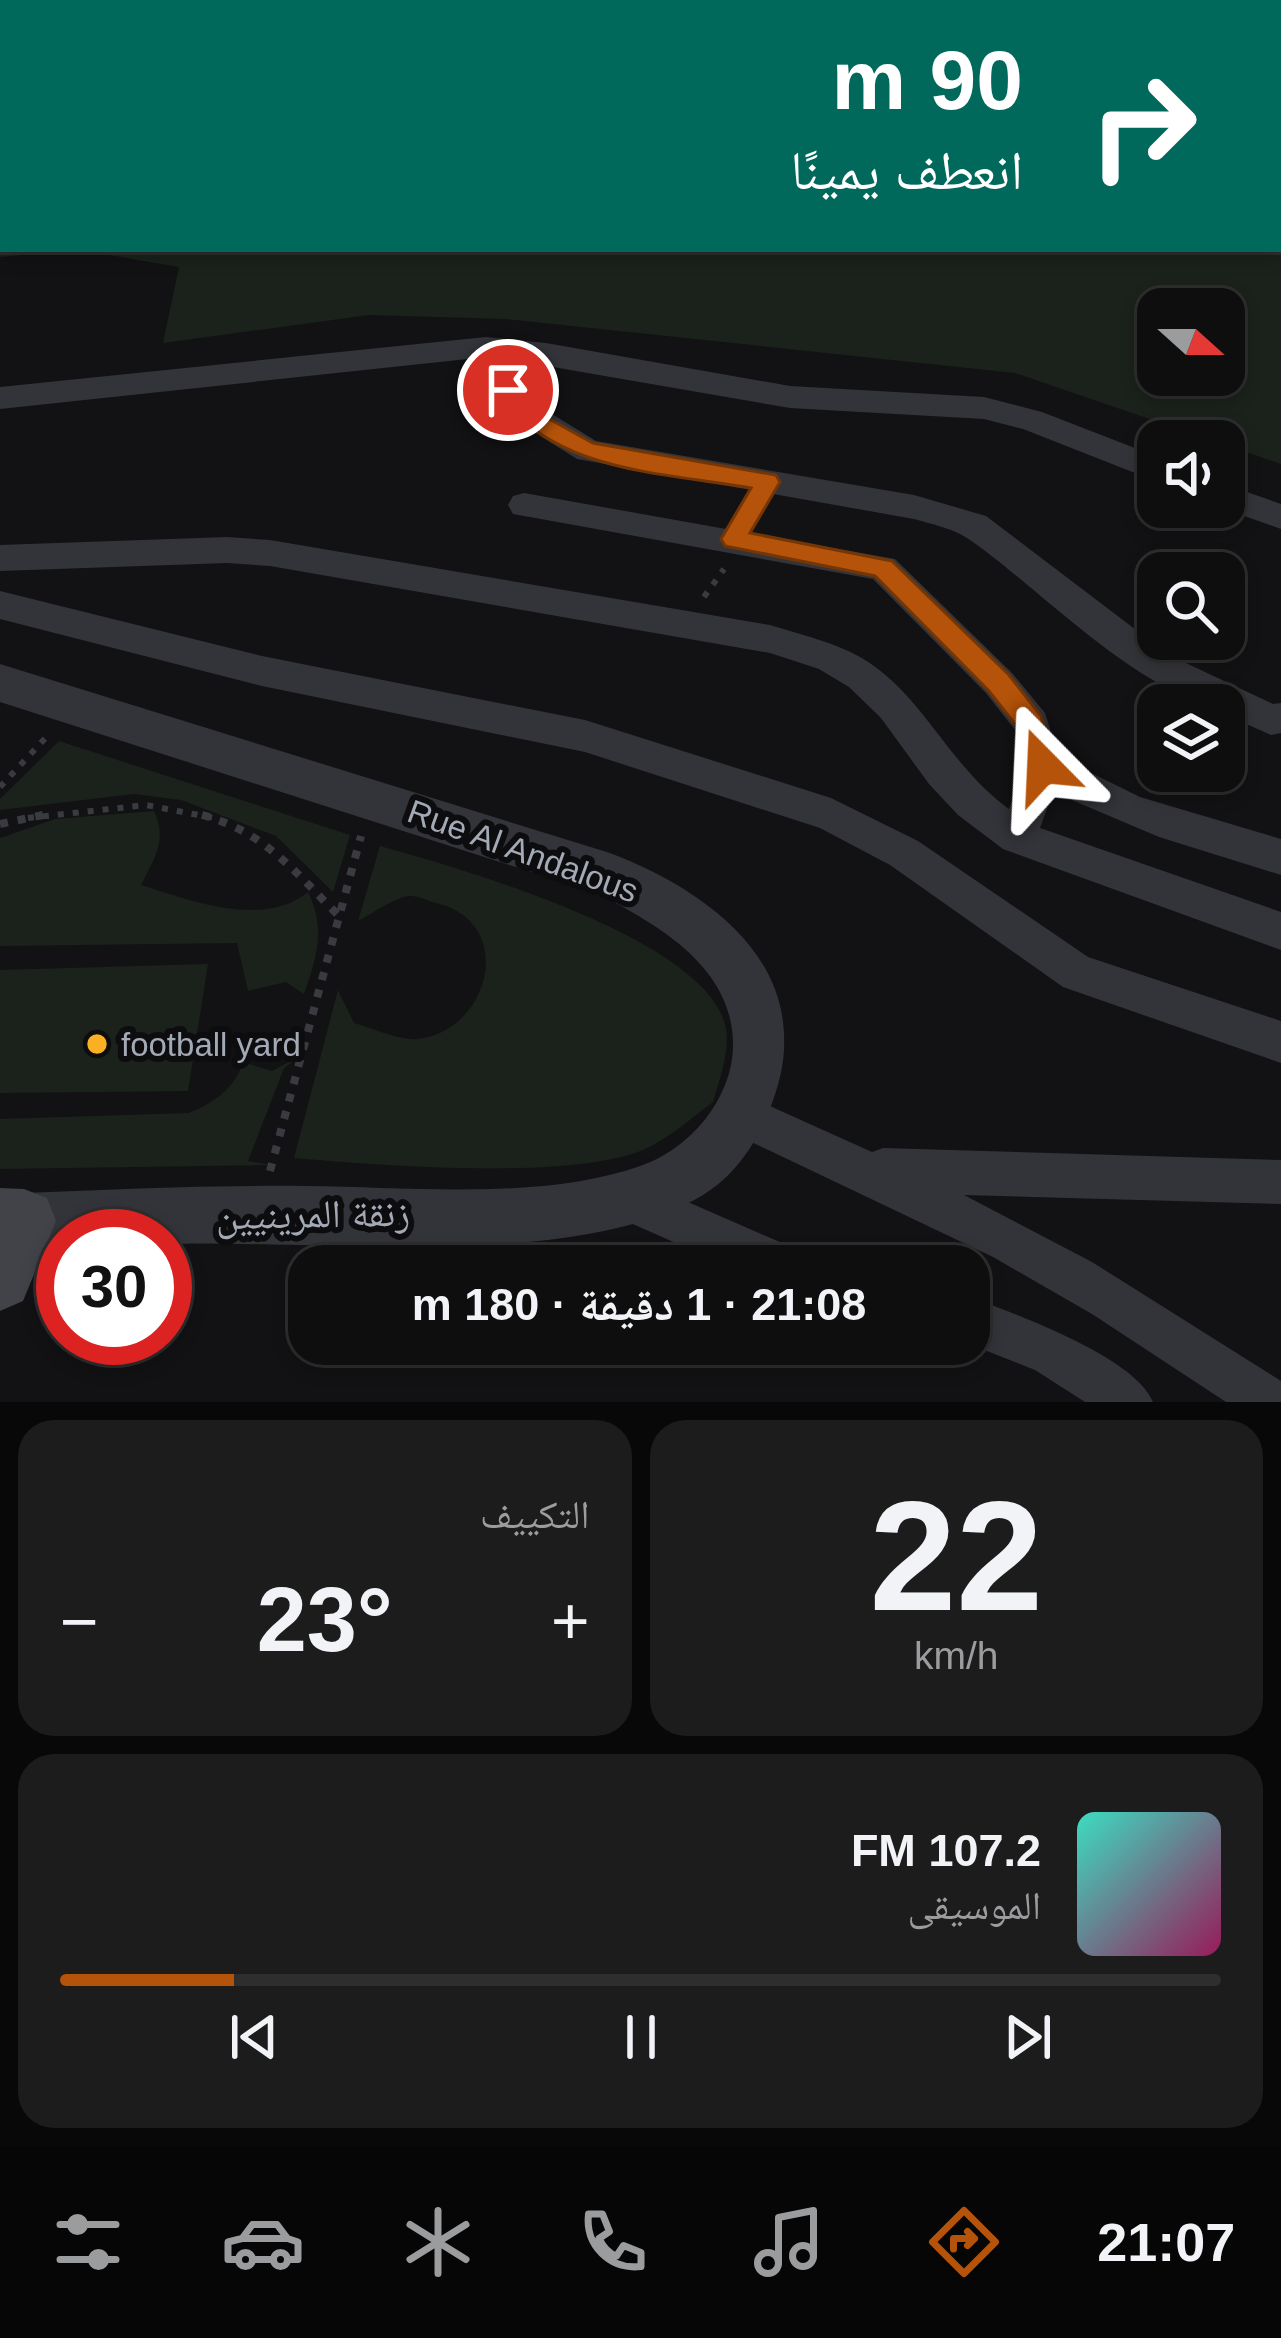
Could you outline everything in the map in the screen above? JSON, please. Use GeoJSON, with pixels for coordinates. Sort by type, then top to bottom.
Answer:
{"type":"FeatureCollection","features":[{"type":"Feature","properties":{"kind":"street"},"geometry":{"type":"LineString","coordinates":[[0,398],[486,347],[546,352],[790,397],[984,408],[1031,420],[1137,462]]}},
{"type":"Feature","properties":{"kind":"street"},"geometry":{"type":"LineString","coordinates":[[486,347],[518,407],[562,438],[627,461],[914,507],[974,525],[1157,665],[1278,720]]}},
{"type":"Feature","properties":{"kind":"street"},"geometry":{"type":"LineString","coordinates":[[738,540],[767,482]]}},
{"type":"Feature","properties":{"kind":"street"},"geometry":{"type":"LineString","coordinates":[[1245,504],[1281,518]]}},
{"type":"Feature","properties":{"kind":"street"},"geometry":{"type":"LineString","coordinates":[[524,505],[883,568],[999,683],[1032,724],[1043,766],[1017,837]]}},
{"type":"Feature","properties":{"kind":"street"},"geometry":{"type":"LineString","coordinates":[[0,558],[226,550],[270,553],[770,639],[831,659],[862,677],[895,707],[971,803],[1017,837],[1281,931]]}},
{"type":"Feature","properties":{"kind":"street"},"geometry":{"type":"LineString","coordinates":[[0,605],[262,671],[585,736],[831,815],[904,853],[1018,937],[1077,973],[1281,1042]]}},
{"type":"Feature","properties":{"kind":"street","name":"Rue Al Andalous"},"geometry":{"type":"LineString","coordinates":[[0,683],[610,875],[700,926],[734,964],[753,997],[760,1042],[757,1080],[741,1114],[714,1150],[680,1177],[626,1198]]}},
{"type":"Feature","properties":{"kind":"street"},"geometry":{"type":"LineString","coordinates":[[1043,766],[1077,788],[1144,816],[1281,857]]}},
{"type":"Feature","properties":{"kind":"street"},"geometry":{"type":"LineString","coordinates":[[741,1114],[859,1166],[1012,1243],[1269,1402]]}},
{"type":"Feature","properties":{"kind":"street"},"geometry":{"type":"LineString","coordinates":[[859,1166],[904,1173],[1281,1182]]}},
{"type":"Feature","properties":{"kind":"street"},"geometry":{"type":"LineString","coordinates":[[626,1198],[734,1245]]}},
{"type":"Feature","properties":{"kind":"street","name":"زنقة المرينيين"},"geometry":{"type":"LineString","coordinates":[[8,1240],[258,1214],[486,1213],[626,1198]]}},
{"type":"Feature","properties":{"kind":"street"},"geometry":{"type":"LineString","coordinates":[[990,1328],[1051,1353],[1129,1402]]}},
{"type":"Feature","properties":{"kind":"path"},"geometry":{"type":"LineString","coordinates":[[687,624],[738,540]]}},
{"type":"Feature","properties":{"kind":"path"},"geometry":{"type":"LineString","coordinates":[[0,787],[71,705]]}},
{"type":"Feature","properties":{"kind":"path"},"geometry":{"type":"LineString","coordinates":[[258,1214],[371,797]]}},
{"type":"Feature","properties":{"kind":"path"},"geometry":{"type":"LineString","coordinates":[[0,824],[100,805],[152,802],[182,808],[282,855],[338,916]]}},
{"type":"Feature","properties":{"kind":"shaded area"},"geometry":{"type":"Polygon","coordinates":[[[0,252],[57,252],[0,257],[0,252]]]}},
{"type":"Feature","properties":{"kind":"shaded area"},"geometry":{"type":"Polygon","coordinates":[[[92,252],[1281,252],[1281,464],[1245,452],[1245,420],[1152,420],[1015,373],[506,319],[369,315],[163,343],[179,267],[92,252]]]}},
{"type":"Feature","properties":{"kind":"shaded area"},"geometry":{"type":"Polygon","coordinates":[[[59,741],[350,835],[333,892],[276,836],[181,800],[134,794],[0,810],[0,799],[59,741]]]}},
{"type":"Feature","properties":{"kind":"shaded area"},"geometry":{"type":"Polygon","coordinates":[[[154,811],[159,840],[141,885],[204,904],[248,910],[290,903],[308,892],[317,918],[318,943],[304,994],[286,982],[248,991],[237,943],[0,946],[0,838],[55,819],[154,811]]]}},
{"type":"Feature","properties":{"kind":"shaded area"},"geometry":{"type":"Polygon","coordinates":[[[380,846],[577,912],[631,937],[677,966],[710,996],[726,1029],[725,1056],[713,1102],[653,1145],[622,1157],[580,1164],[479,1168],[294,1158],[338,990],[354,1023],[418,1039],[443,1031],[463,1017],[485,975],[485,952],[478,931],[461,914],[436,903],[403,897],[358,921],[380,846]]]}},
{"type":"Feature","properties":{"kind":"shaded area","name":"football yard"},"geometry":{"type":"Polygon","coordinates":[[[208,964],[188,1091],[0,1093],[0,970],[208,964]]]}},
{"type":"Feature","properties":{"kind":"shaded area"},"geometry":{"type":"Polygon","coordinates":[[[300,1056],[284,1068],[248,1161],[271,1165],[0,1169],[0,1119],[189,1113],[222,1094],[243,1062],[272,1071],[300,1056]]]}},
{"type":"Feature","properties":{"kind":"place","name":"football yard"},"geometry":{"type":"Point","coordinates":[97,1044]}},
{"type":"Feature","properties":{"kind":"route"},"geometry":{"type":"LineString","coordinates":[[508,390],[518,407],[536,422],[587,451],[767,482],[734,539],[883,568],[999,683],[1032,724],[1043,766]]}}]}
